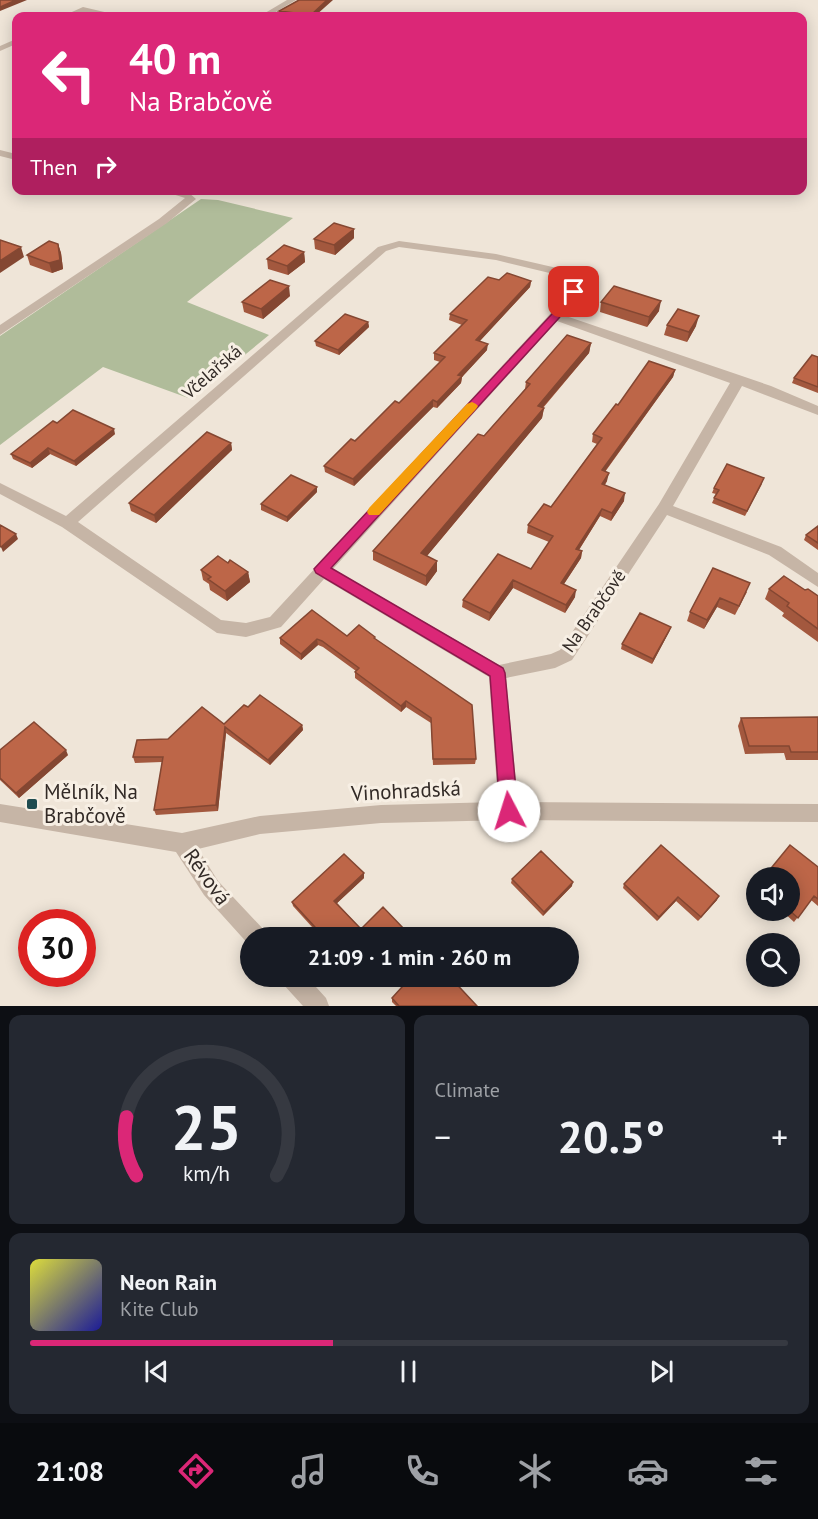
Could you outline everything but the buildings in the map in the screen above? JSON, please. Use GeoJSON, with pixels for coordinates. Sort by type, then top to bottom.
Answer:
{"type":"FeatureCollection","features":[{"type":"Feature","properties":{"kind":"street"},"geometry":{"type":"LineString","coordinates":[[271,12],[292,0]]}},
{"type":"Feature","properties":{"kind":"street"},"geometry":{"type":"LineString","coordinates":[[77,12],[83,9],[95,12]]}},
{"type":"Feature","properties":{"kind":"street"},"geometry":{"type":"LineString","coordinates":[[0,331],[163,221],[191,199],[188,195]]}},
{"type":"Feature","properties":{"kind":"street","name":"Včelařská"},"geometry":{"type":"LineString","coordinates":[[66,523],[382,249],[399,244],[496,257],[566,273],[575,282],[574,292],[555,316]]}},
{"type":"Feature","properties":{"kind":"street"},"geometry":{"type":"LineString","coordinates":[[0,488],[66,523],[217,626],[246,630],[275,622],[321,569],[555,316],[766,389],[818,411]]}},
{"type":"Feature","properties":{"kind":"street","name":"Na Brabčově"},"geometry":{"type":"LineString","coordinates":[[497,673],[555,661],[566,655],[664,508],[738,381]]}},
{"type":"Feature","properties":{"kind":"street"},"geometry":{"type":"LineString","coordinates":[[664,508],[775,551],[818,581]]}},
{"type":"Feature","properties":{"kind":"street"},"geometry":{"type":"LineString","coordinates":[[321,569],[497,673],[509,811]]}},
{"type":"Feature","properties":{"kind":"street","name":"Vinohradská"},"geometry":{"type":"LineString","coordinates":[[0,813],[182,843],[260,825],[381,814],[509,811],[818,813]]}},
{"type":"Feature","properties":{"kind":"street","name":"Révová"},"geometry":{"type":"LineString","coordinates":[[182,843],[211,888],[246,927]]}},
{"type":"Feature","properties":{"kind":"street"},"geometry":{"type":"LineString","coordinates":[[301,987],[318,1006]]}},
{"type":"Feature","properties":{"kind":"green space"},"geometry":{"type":"Polygon","coordinates":[[[201,199],[218,200],[293,218],[187,302],[269,335],[191,399],[103,367],[0,445],[0,336],[201,199]]]}},
{"type":"Feature","properties":{"kind":"slow traffic"},"geometry":{"type":"LineString","coordinates":[[374,512],[472,406]]}},
{"type":"Feature","properties":{"kind":"place","name":"Mělník, Na Brabčově"},"geometry":{"type":"Point","coordinates":[32,804]}},
{"type":"Feature","properties":{"kind":"route"},"geometry":{"type":"LineString","coordinates":[[509,811],[497,673],[321,569],[555,316],[574,292]]}}]}
